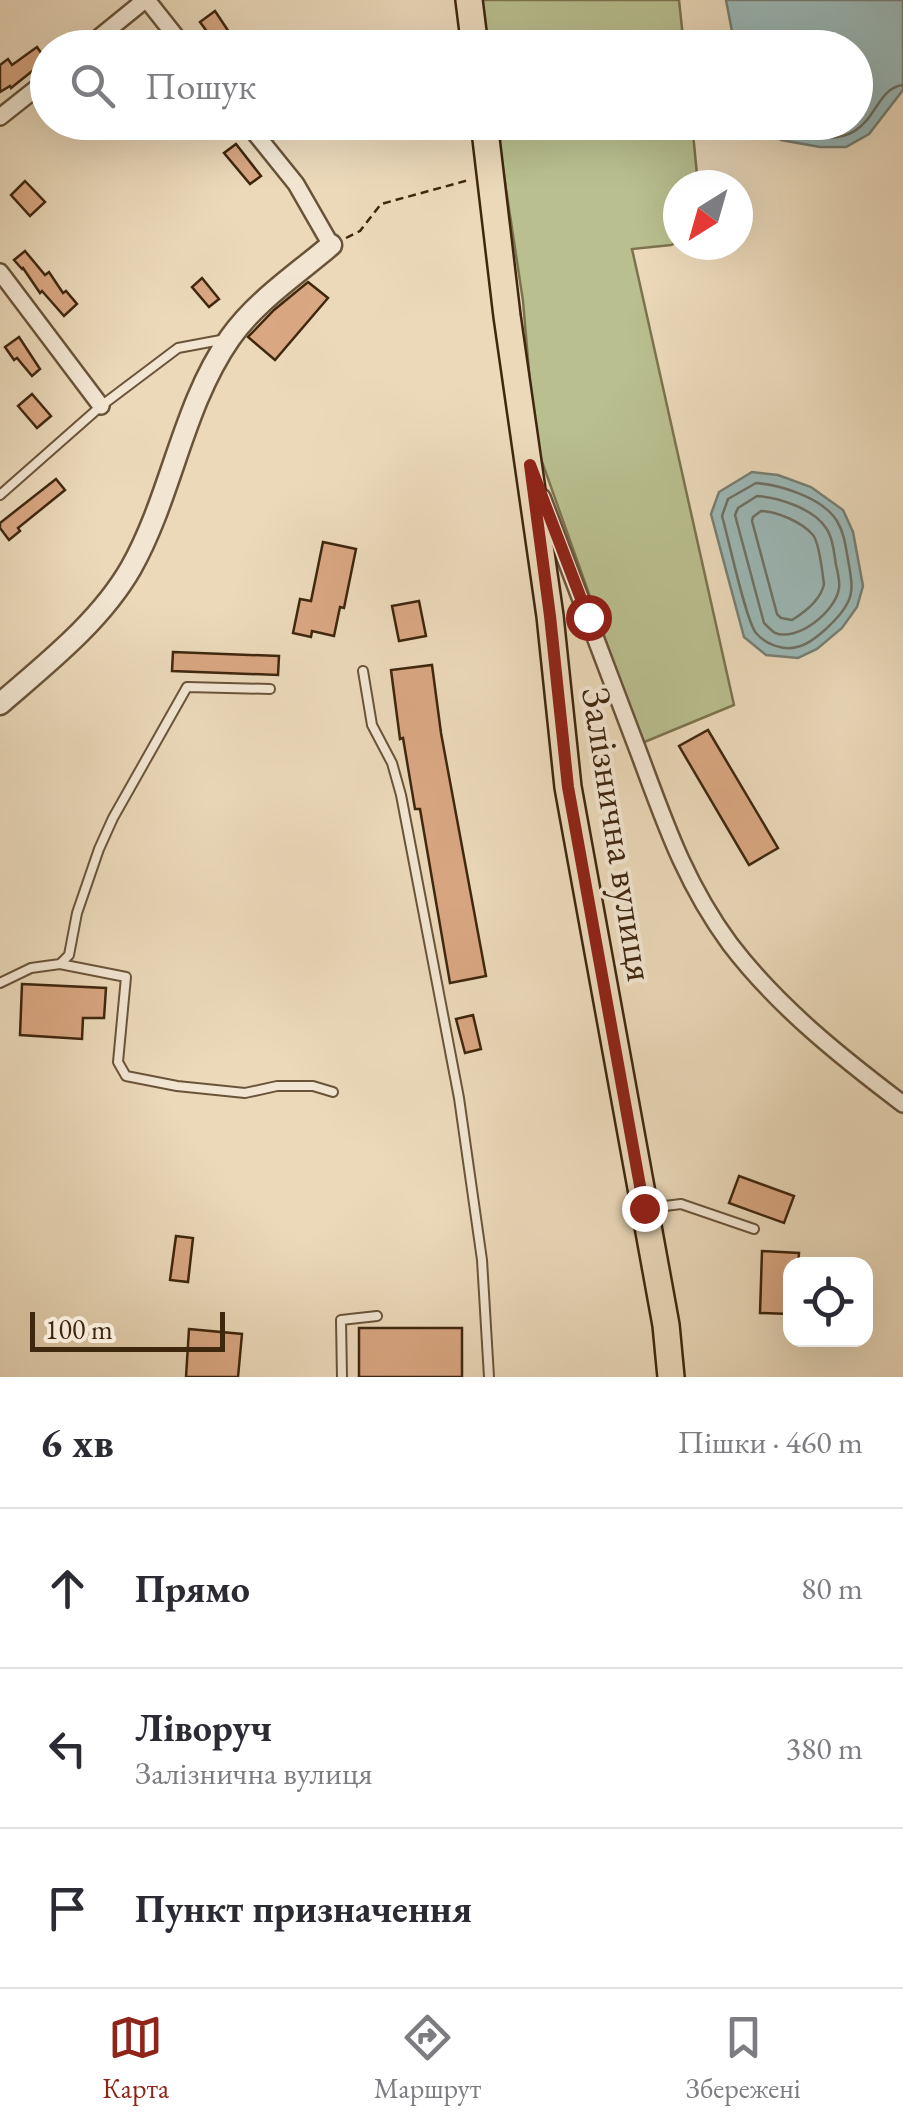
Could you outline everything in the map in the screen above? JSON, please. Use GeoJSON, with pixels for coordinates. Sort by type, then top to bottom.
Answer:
{"type":"FeatureCollection","features":[{"type":"Feature","properties":{"kind":"main road"},"geometry":{"type":"LineString","coordinates":[[469,0],[473,30]]}},
{"type":"Feature","properties":{"kind":"main road","name":"Залізнична вулиця"},"geometry":{"type":"LineString","coordinates":[[486,140],[550,616],[568,787],[666,1325],[671,1377]]}},
{"type":"Feature","properties":{"kind":"street"},"geometry":{"type":"LineString","coordinates":[[108,30],[146,0],[171,30]]}},
{"type":"Feature","properties":{"kind":"street"},"geometry":{"type":"LineString","coordinates":[[0,117],[30,93]]}},
{"type":"Feature","properties":{"kind":"street"},"geometry":{"type":"LineString","coordinates":[[0,704],[82,632],[129,572],[150,531],[194,411],[230,338],[257,307],[331,246],[296,184],[261,140]]}},
{"type":"Feature","properties":{"kind":"street"},"geometry":{"type":"LineString","coordinates":[[0,272],[101,406]]}},
{"type":"Feature","properties":{"kind":"street"},"geometry":{"type":"LineString","coordinates":[[530,465],[666,830],[694,890],[731,946],[802,1022],[903,1104]]}},
{"type":"Feature","properties":{"kind":"lane"},"geometry":{"type":"LineString","coordinates":[[0,495],[101,406],[178,348],[230,338]]}},
{"type":"Feature","properties":{"kind":"lane"},"geometry":{"type":"LineString","coordinates":[[363,671],[372,725],[392,763],[401,795],[459,1098],[482,1260],[489,1377]]}},
{"type":"Feature","properties":{"kind":"lane"},"geometry":{"type":"LineString","coordinates":[[60,964],[69,955],[77,912],[113,818],[187,687],[270,689]]}},
{"type":"Feature","properties":{"kind":"lane"},"geometry":{"type":"LineString","coordinates":[[0,983],[31,968],[60,964],[126,976],[118,1062],[126,1076],[245,1093],[277,1086],[313,1086],[333,1092]]}},
{"type":"Feature","properties":{"kind":"lane"},"geometry":{"type":"LineString","coordinates":[[644,1208],[681,1204],[754,1229]]}},
{"type":"Feature","properties":{"kind":"lane"},"geometry":{"type":"LineString","coordinates":[[342,1377],[341,1320],[377,1316]]}},
{"type":"Feature","properties":{"kind":"path"},"geometry":{"type":"LineString","coordinates":[[331,246],[360,231],[381,204],[490,176]]}},
{"type":"Feature","properties":{"kind":"green space"},"geometry":{"type":"Polygon","coordinates":[[[479,0],[679,0],[682,30],[483,30],[479,0]]]}},
{"type":"Feature","properties":{"kind":"green space"},"geometry":{"type":"Polygon","coordinates":[[[499,140],[694,140],[697,170],[663,170],[663,246],[632,249],[734,705],[642,743],[535,442],[523,301],[499,140]]]}},
{"type":"Feature","properties":{"kind":"water"},"geometry":{"type":"Polygon","coordinates":[[[726,0],[903,0],[903,90],[873,129],[873,30],[732,30],[726,0]]]}},
{"type":"Feature","properties":{"kind":"water"},"geometry":{"type":"Polygon","coordinates":[[[781,140],[858,140],[846,147],[781,140]]]}},
{"type":"Feature","properties":{"kind":"water"},"geometry":{"type":"Polygon","coordinates":[[[752,472],[778,475],[811,487],[843,510],[853,532],[863,586],[857,607],[842,628],[817,649],[798,658],[766,655],[744,637],[711,514],[719,492],[752,472]]]}},
{"type":"Feature","properties":{"kind":"building"},"geometry":{"type":"Polygon","coordinates":[[[215,11],[228,30],[206,30],[200,22],[215,11]]]}},
{"type":"Feature","properties":{"kind":"building"},"geometry":{"type":"Polygon","coordinates":[[[30,52],[30,73],[0,92],[0,65],[8,59],[12,65],[30,52]]]}},
{"type":"Feature","properties":{"kind":"building"},"geometry":{"type":"Polygon","coordinates":[[[236,144],[261,176],[250,184],[224,153],[236,144]]]}},
{"type":"Feature","properties":{"kind":"building"},"geometry":{"type":"Polygon","coordinates":[[[25,181],[45,202],[30,216],[11,195],[25,181]]]}},
{"type":"Feature","properties":{"kind":"building"},"geometry":{"type":"Polygon","coordinates":[[[25,251],[77,304],[64,316],[14,260],[25,251]]]}},
{"type":"Feature","properties":{"kind":"building"},"geometry":{"type":"Polygon","coordinates":[[[202,278],[219,299],[209,307],[192,287],[202,278]]]}},
{"type":"Feature","properties":{"kind":"building"},"geometry":{"type":"Polygon","coordinates":[[[308,282],[328,298],[275,360],[248,337],[308,282]]]}},
{"type":"Feature","properties":{"kind":"building"},"geometry":{"type":"Polygon","coordinates":[[[19,337],[40,369],[32,376],[5,347],[19,337]]]}},
{"type":"Feature","properties":{"kind":"building"},"geometry":{"type":"Polygon","coordinates":[[[32,394],[51,416],[37,428],[18,406],[32,394]]]}},
{"type":"Feature","properties":{"kind":"building"},"geometry":{"type":"Polygon","coordinates":[[[56,479],[65,490],[9,540],[0,523],[56,479]]]}},
{"type":"Feature","properties":{"kind":"building"},"geometry":{"type":"Polygon","coordinates":[[[323,542],[356,549],[344,608],[340,607],[334,636],[312,631],[311,637],[293,633],[300,599],[311,601],[323,542]]]}},
{"type":"Feature","properties":{"kind":"building"},"geometry":{"type":"Polygon","coordinates":[[[419,601],[426,636],[399,641],[392,606],[419,601]]]}},
{"type":"Feature","properties":{"kind":"building"},"geometry":{"type":"Polygon","coordinates":[[[173,652],[279,656],[278,675],[172,671],[173,652]]]}},
{"type":"Feature","properties":{"kind":"building"},"geometry":{"type":"Polygon","coordinates":[[[432,665],[486,976],[450,983],[420,809],[415,809],[403,738],[400,739],[391,670],[432,665]]]}},
{"type":"Feature","properties":{"kind":"building"},"geometry":{"type":"Polygon","coordinates":[[[708,730],[778,848],[749,865],[679,746],[708,730]]]}},
{"type":"Feature","properties":{"kind":"building"},"geometry":{"type":"Polygon","coordinates":[[[22,984],[106,988],[104,1018],[83,1018],[82,1039],[20,1035],[22,984]]]}},
{"type":"Feature","properties":{"kind":"building"},"geometry":{"type":"Polygon","coordinates":[[[473,1015],[481,1049],[465,1053],[456,1019],[473,1015]]]}},
{"type":"Feature","properties":{"kind":"building"},"geometry":{"type":"Polygon","coordinates":[[[739,1176],[794,1196],[784,1223],[729,1203],[739,1176]]]}},
{"type":"Feature","properties":{"kind":"building"},"geometry":{"type":"Polygon","coordinates":[[[176,1236],[193,1238],[188,1282],[170,1280],[176,1236]]]}},
{"type":"Feature","properties":{"kind":"building"},"geometry":{"type":"Polygon","coordinates":[[[762,1251],[799,1253],[799,1257],[783,1257],[783,1314],[760,1313],[762,1251]]]}},
{"type":"Feature","properties":{"kind":"building"},"geometry":{"type":"Polygon","coordinates":[[[359,1328],[462,1328],[462,1377],[359,1377],[359,1328]]]}},
{"type":"Feature","properties":{"kind":"building"},"geometry":{"type":"Polygon","coordinates":[[[189,1329],[242,1334],[238,1377],[186,1377],[189,1329]]]}},
{"type":"Feature","properties":{"kind":"route"},"geometry":{"type":"LineString","coordinates":[[588,617],[530,465],[568,787],[644,1208]]}}]}
